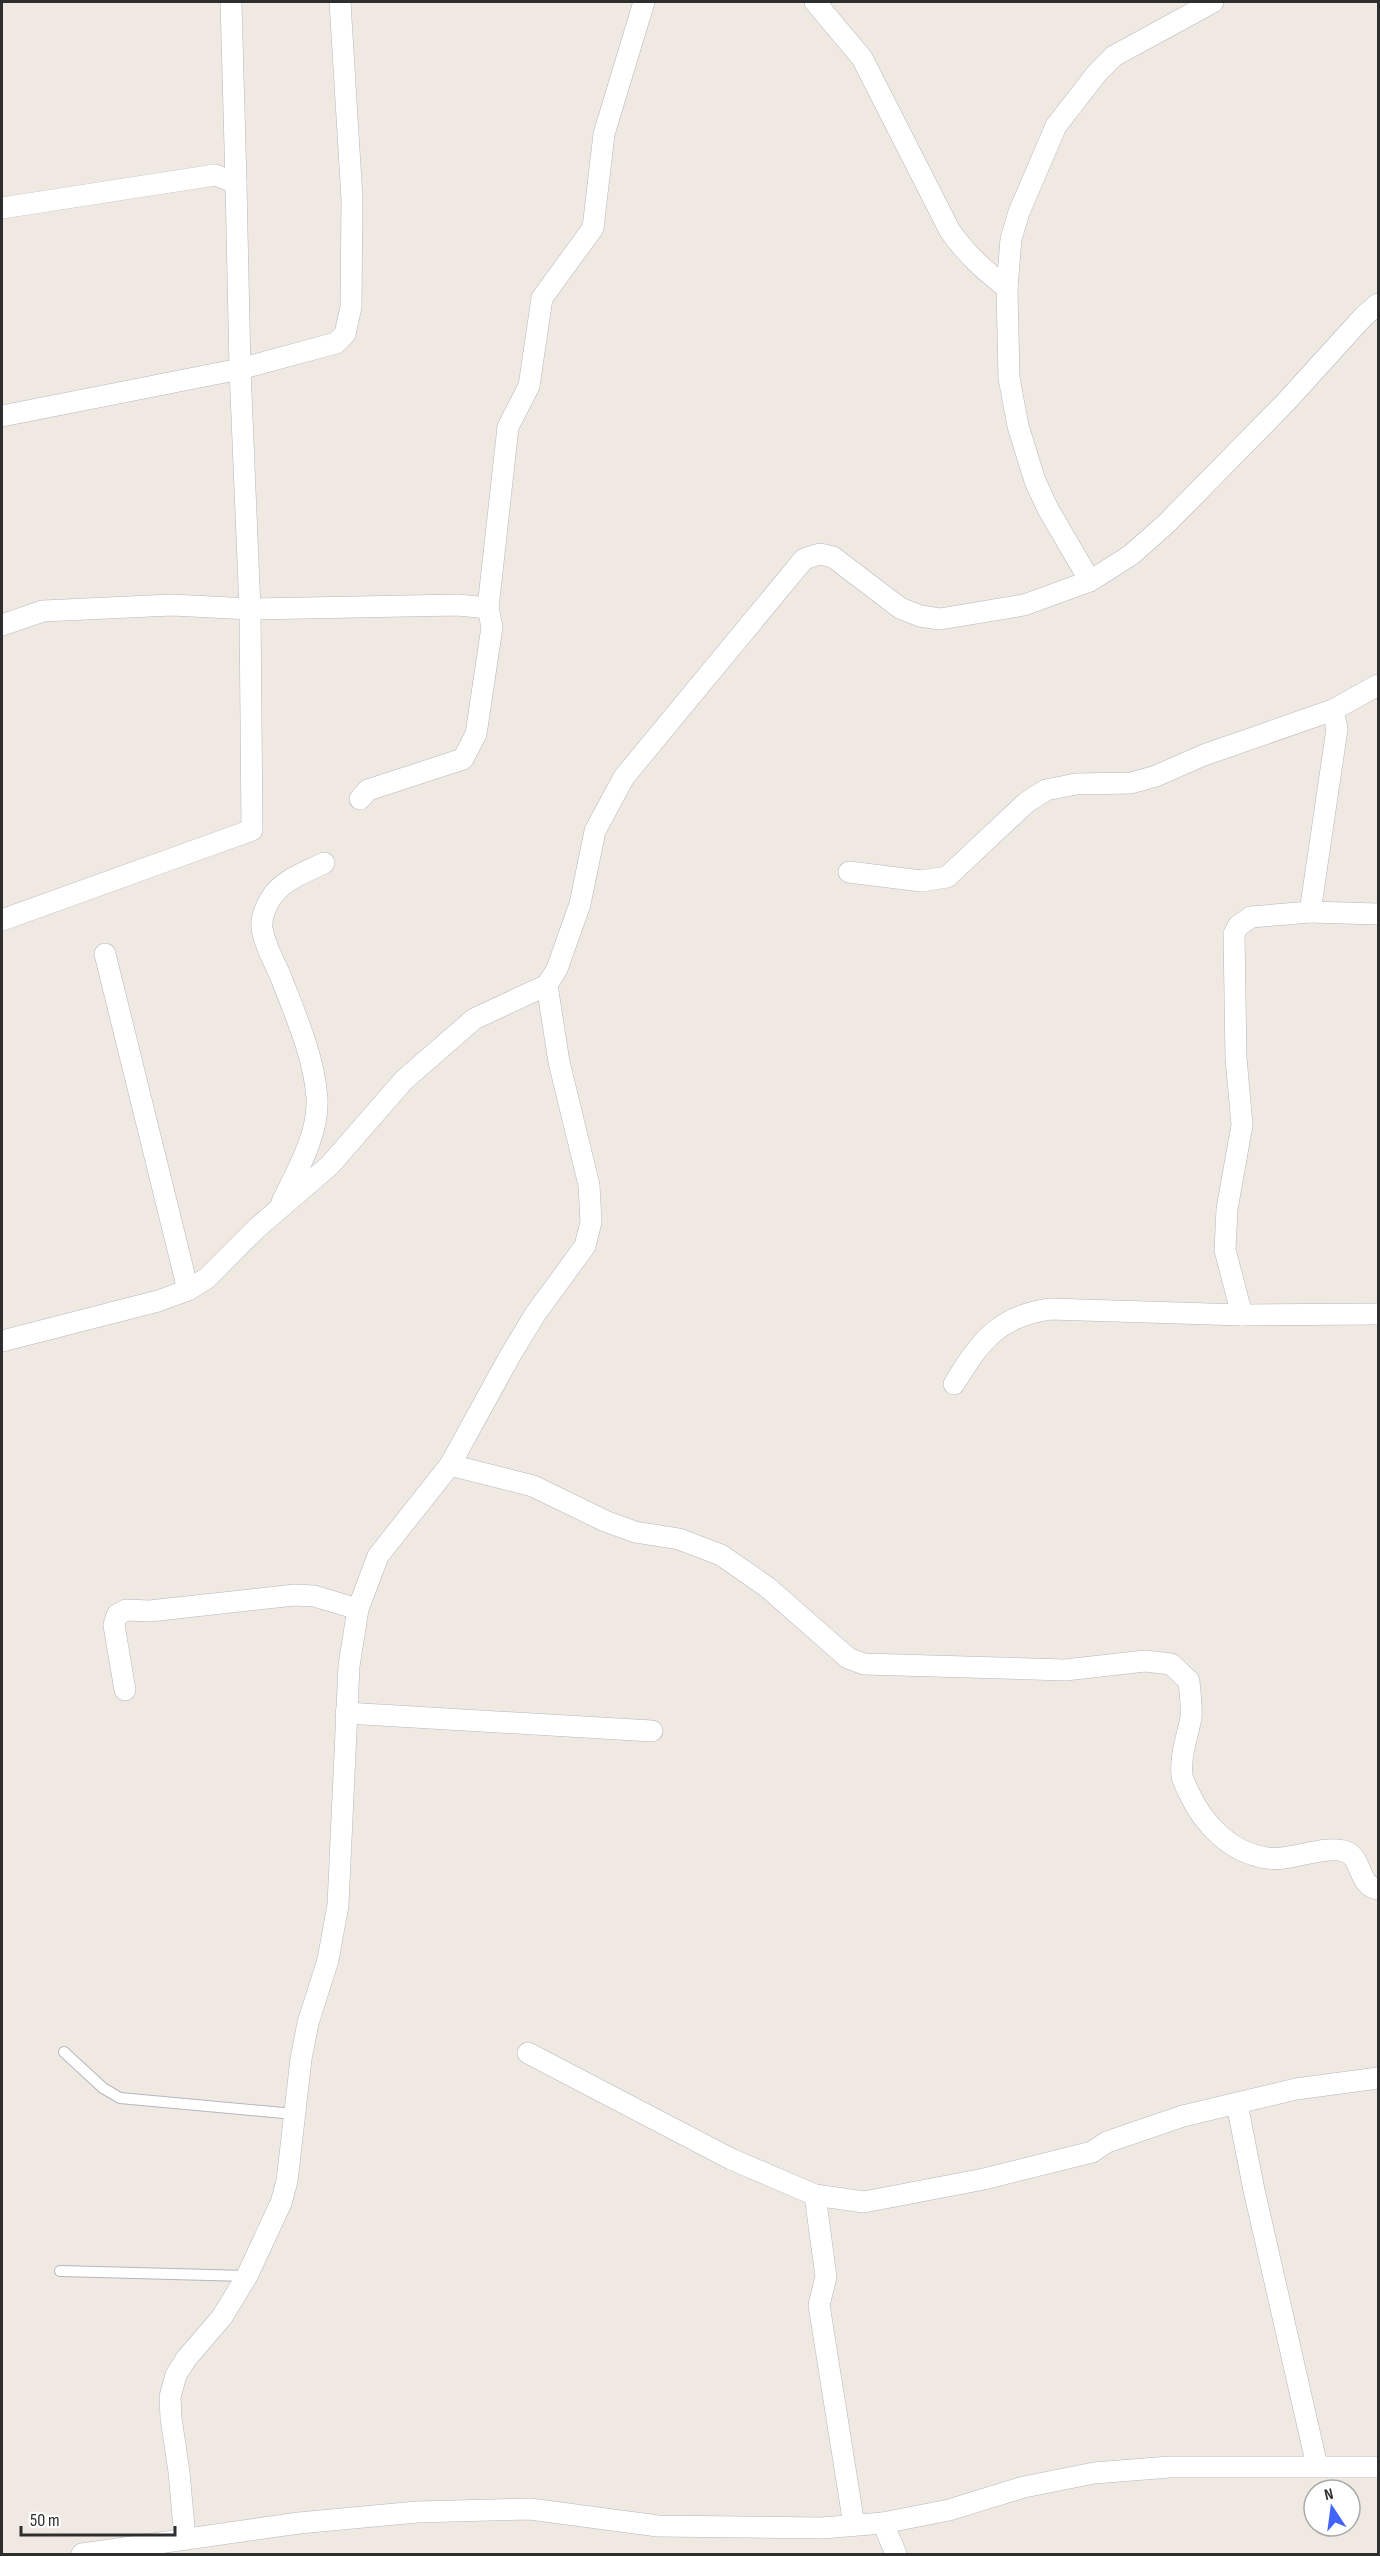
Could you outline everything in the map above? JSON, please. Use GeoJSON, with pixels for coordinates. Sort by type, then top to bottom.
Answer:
{"type":"FeatureCollection","features":[{"type":"Feature","properties":{"kind":"street"},"geometry":{"type":"LineString","coordinates":[[2,920],[252,830],[250,609],[240,369],[231,2]]}},
{"type":"Feature","properties":{"kind":"street"},"geometry":{"type":"LineString","coordinates":[[2,416],[240,369],[336,343],[345,334],[351,307],[352,199],[340,2]]}},
{"type":"Feature","properties":{"kind":"street"},"geometry":{"type":"LineString","coordinates":[[360,799],[368,790],[463,759],[476,734],[492,627],[488,608],[508,428],[529,386],[542,298],[592,228],[604,134],[644,2]]}},
{"type":"Feature","properties":{"kind":"street"},"geometry":{"type":"LineString","coordinates":[[815,2],[862,58],[950,231],[978,265],[1007,288]]}},
{"type":"Feature","properties":{"kind":"street"},"geometry":{"type":"LineString","coordinates":[[1090,581],[1048,509],[1035,480],[1018,426],[1009,378],[1007,288],[1011,239],[1019,212],[1056,126],[1097,73],[1113,56],[1213,2]]}},
{"type":"Feature","properties":{"kind":"street"},"geometry":{"type":"LineString","coordinates":[[2,208],[215,175],[236,183]]}},
{"type":"Feature","properties":{"kind":"street"},"geometry":{"type":"LineString","coordinates":[[2,1341],[158,1301],[188,1290],[207,1278],[257,1228],[330,1165],[404,1080],[474,1019],[547,985],[557,969],[579,904],[595,831],[624,777],[804,558],[820,554],[833,557],[900,608],[920,616],[940,619],[1024,605],[1090,581],[1131,555],[1166,524],[1286,403],[1364,316],[1378,304]]}},
{"type":"Feature","properties":{"kind":"street"},"geometry":{"type":"LineString","coordinates":[[2,625],[43,611],[172,605],[250,609],[458,604],[488,608]]}},
{"type":"Feature","properties":{"kind":"street"},"geometry":{"type":"LineString","coordinates":[[849,872],[921,881],[947,877],[1027,802],[1046,790],[1076,784],[1131,783],[1333,710],[1378,685]]}},
{"type":"Feature","properties":{"kind":"street"},"geometry":{"type":"LineString","coordinates":[[1310,912],[1337,729],[1333,710]]}},
{"type":"Feature","properties":{"kind":"street"},"geometry":{"type":"LineString","coordinates":[[278,1210],[301,1163],[313,1130],[317,1100],[312,1064],[294,1010],[265,938],[262,918],[271,897],[284,883],[324,863]]}},
{"type":"Feature","properties":{"kind":"street"},"geometry":{"type":"LineString","coordinates":[[1242,1315],[1225,1250],[1227,1209],[1242,1125],[1236,1058],[1234,934],[1238,926],[1251,917],[1310,912],[1378,914]]}},
{"type":"Feature","properties":{"kind":"street"},"geometry":{"type":"LineString","coordinates":[[105,954],[188,1290]]}},
{"type":"Feature","properties":{"kind":"street"},"geometry":{"type":"LineString","coordinates":[[185,2538],[170,2397],[176,2375],[186,2359],[222,2317],[247,2276],[281,2203],[287,2181],[294,2114],[308,2023],[328,1960],[338,1905],[349,1665],[358,1610],[378,1556],[450,1465],[536,1313],[585,1246],[591,1222],[589,1185],[559,1062],[547,985]]}},
{"type":"Feature","properties":{"kind":"street"},"geometry":{"type":"LineString","coordinates":[[954,1384],[978,1345],[1013,1319],[1030,1312],[1050,1309],[1242,1315],[1378,1314]]}},
{"type":"Feature","properties":{"kind":"street"},"geometry":{"type":"LineString","coordinates":[[450,1465],[533,1486],[605,1521],[635,1532],[679,1539],[721,1555],[767,1587],[848,1658],[864,1664],[1065,1670],[1145,1661],[1171,1664],[1189,1681],[1191,1716],[1182,1752],[1182,1779],[1196,1807],[1215,1832],[1242,1851],[1268,1858],[1301,1856],[1331,1850],[1346,1851],[1355,1859],[1362,1878],[1371,1888],[1378,1889]]}},
{"type":"Feature","properties":{"kind":"street"},"geometry":{"type":"LineString","coordinates":[[125,1690],[114,1625],[117,1615],[126,1610],[150,1611],[295,1595],[314,1596],[358,1610]]}},
{"type":"Feature","properties":{"kind":"street"},"geometry":{"type":"LineString","coordinates":[[346,1713],[652,1731]]}},
{"type":"Feature","properties":{"kind":"street"},"geometry":{"type":"LineString","coordinates":[[528,2053],[731,2159],[815,2195],[864,2202],[984,2179],[1092,2152],[1107,2142],[1153,2125],[1296,2089],[1378,2078]]}},
{"type":"Feature","properties":{"kind":"street"},"geometry":{"type":"LineString","coordinates":[[1237,2104],[1254,2190],[1317,2466]]}},
{"type":"Feature","properties":{"kind":"street"},"geometry":{"type":"LineString","coordinates":[[815,2195],[826,2277],[819,2305],[854,2525]]}},
{"type":"Feature","properties":{"kind":"street"},"geometry":{"type":"LineString","coordinates":[[82,2554],[117,2552],[185,2538],[299,2523],[417,2512],[530,2509],[658,2526],[822,2528],[883,2523],[949,2510],[1024,2487],[1094,2473],[1170,2466],[1378,2467]]}},
{"type":"Feature","properties":{"kind":"street"},"geometry":{"type":"LineString","coordinates":[[883,2523],[896,2554]]}},
{"type":"Feature","properties":{"kind":"lane"},"geometry":{"type":"LineString","coordinates":[[64,2052],[103,2088],[120,2098],[294,2114]]}},
{"type":"Feature","properties":{"kind":"lane"},"geometry":{"type":"LineString","coordinates":[[60,2271],[247,2276]]}}]}
